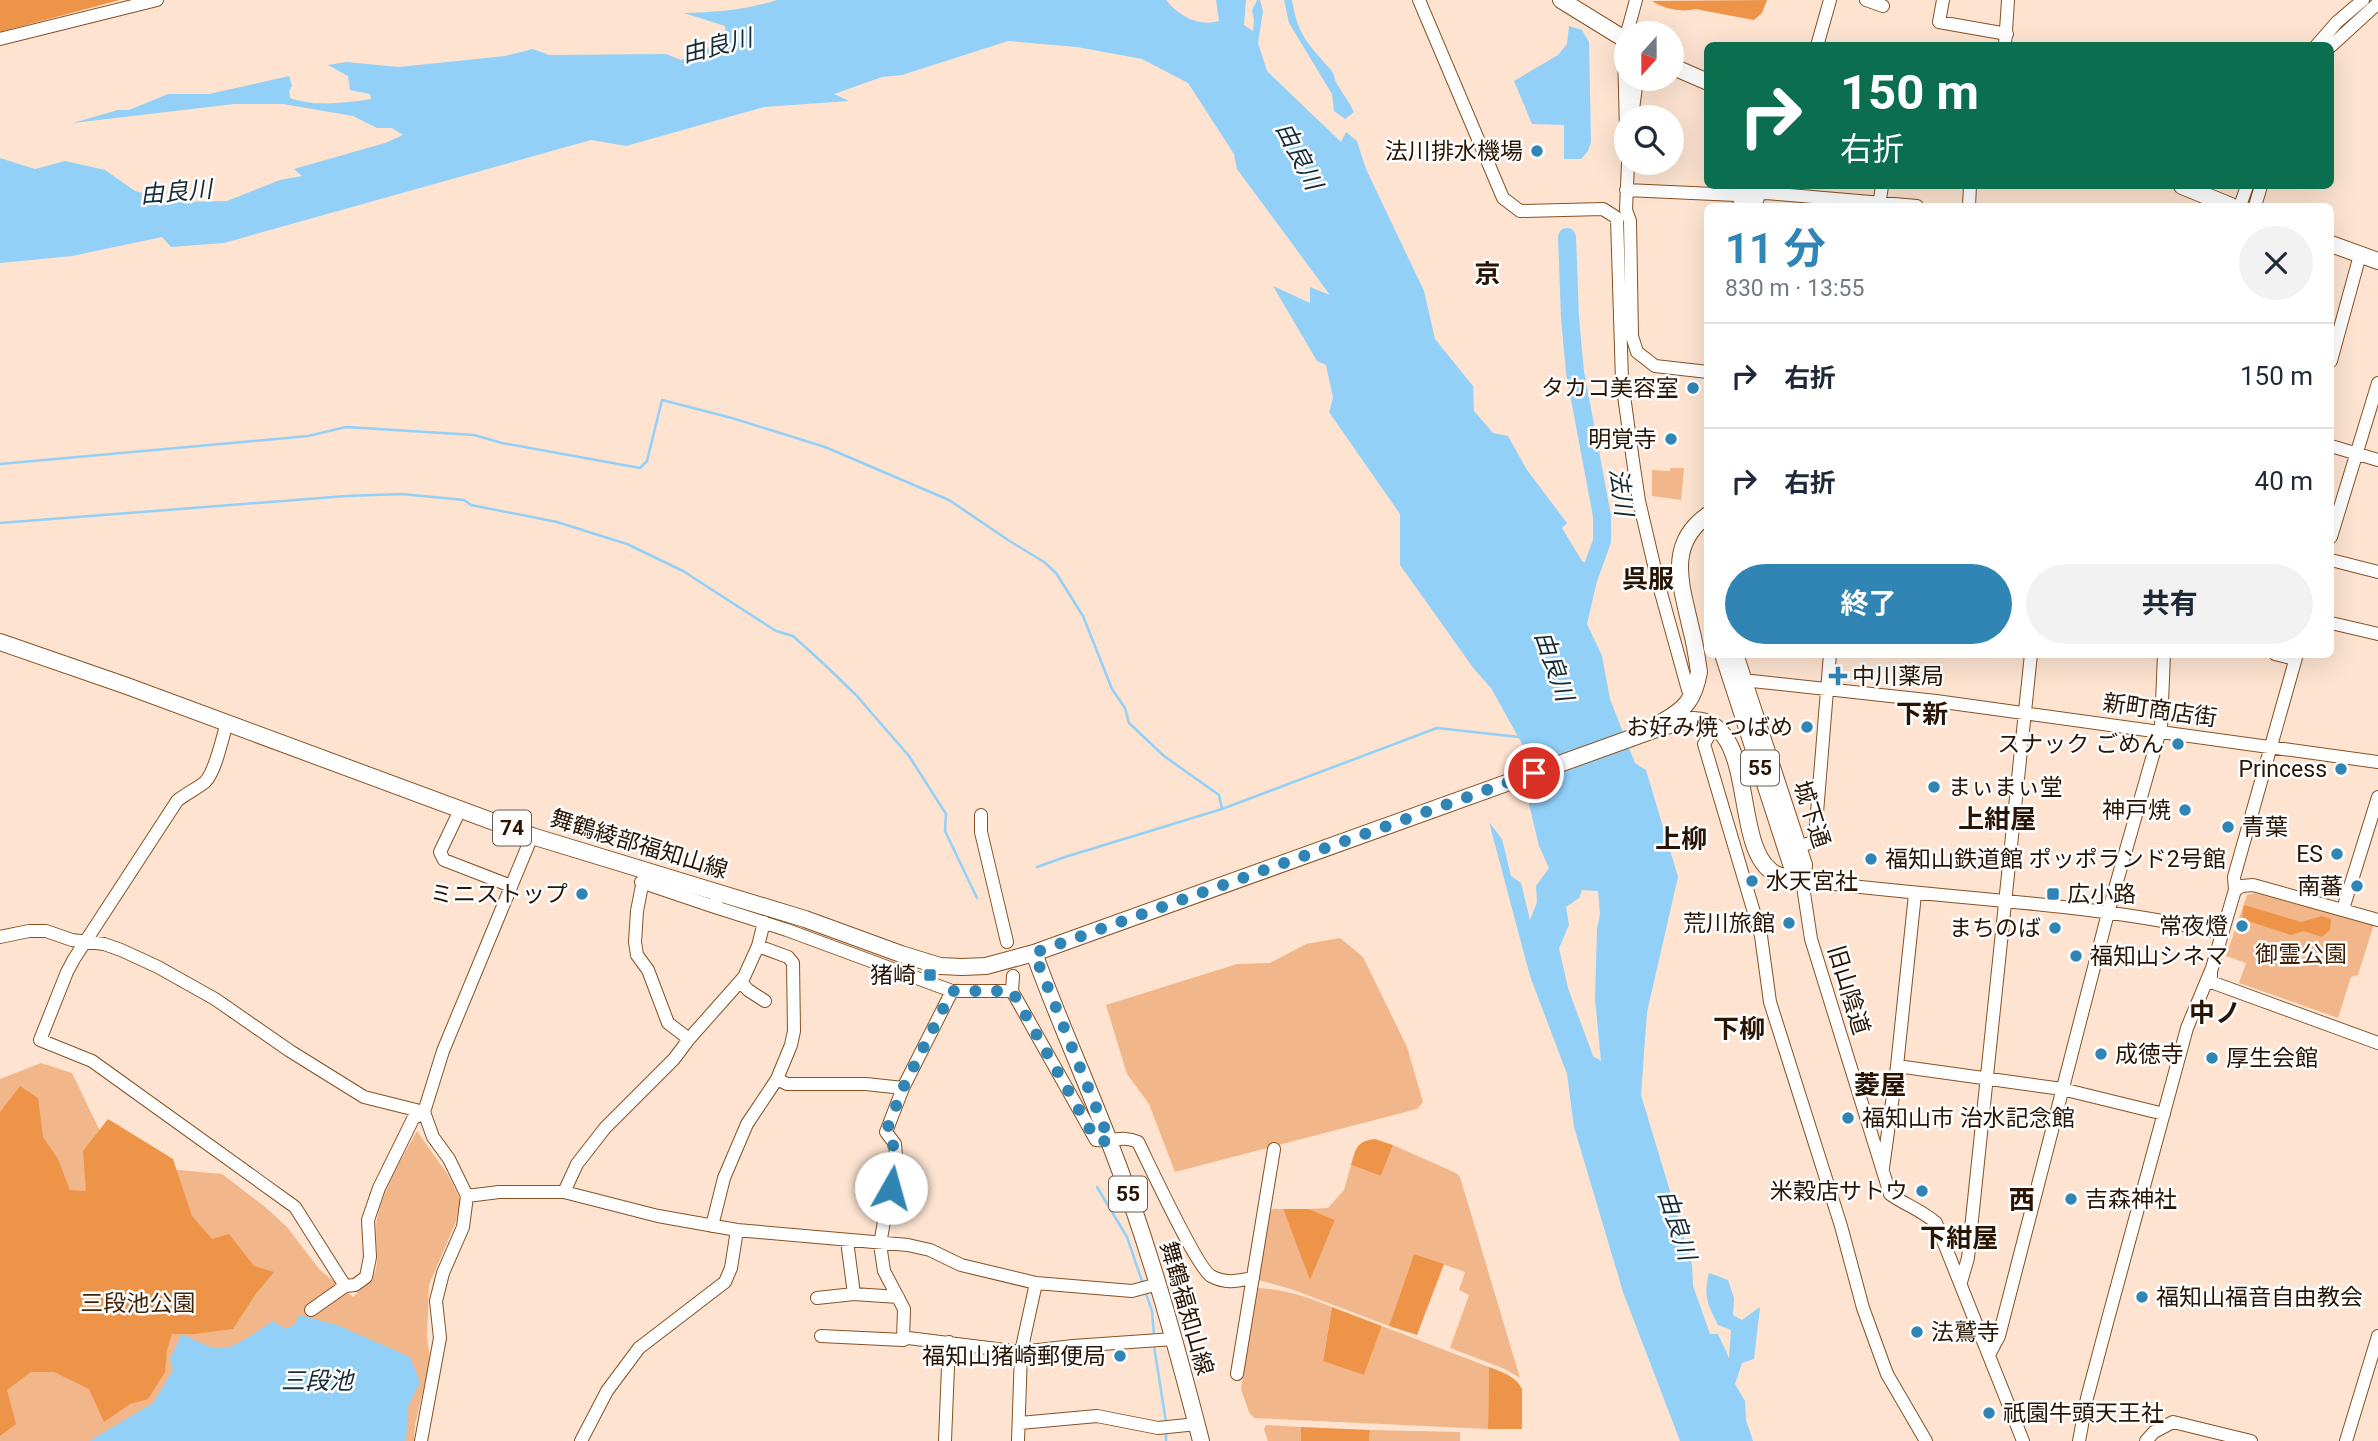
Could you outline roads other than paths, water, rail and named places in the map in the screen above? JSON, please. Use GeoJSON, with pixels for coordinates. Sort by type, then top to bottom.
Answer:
{"type":"FeatureCollection","features":[{"type":"Feature","properties":{"kind":"main road"},"geometry":{"type":"LineString","coordinates":[[1561,0],[1614,33]]}},
{"type":"Feature","properties":{"kind":"main road"},"geometry":{"type":"LineString","coordinates":[[1684,72],[1704,80]]}},
{"type":"Feature","properties":{"kind":"main road"},"geometry":{"type":"LineString","coordinates":[[2186,189],[2200,201]]}},
{"type":"Feature","properties":{"kind":"main road"},"geometry":{"type":"LineString","coordinates":[[2334,245],[2378,261]]}},
{"type":"Feature","properties":{"kind":"main road"},"geometry":{"type":"LineString","coordinates":[[1034,953],[1626,740],[1666,720],[1689,705],[1699,672],[1679,580],[1688,534],[1704,519]]}},
{"type":"Feature","properties":{"kind":"main road","name":"舞鶴綾部福知山線"},"geometry":{"type":"LineString","coordinates":[[0,642],[643,876],[716,899],[806,919],[940,965],[986,966],[1034,953]]}},
{"type":"Feature","properties":{"kind":"main road","name":"城下通"},"geometry":{"type":"LineString","coordinates":[[1725,658],[1739,684],[1798,845],[1804,865],[1802,880]]}},
{"type":"Feature","properties":{"kind":"main road","name":"城下通"},"geometry":{"type":"LineString","coordinates":[[1736,658],[1739,684],[1791,864],[1802,880]]}},
{"type":"Feature","properties":{"kind":"main road"},"geometry":{"type":"LineString","coordinates":[[1689,705],[1714,727]]}},
{"type":"Feature","properties":{"kind":"main road","name":"55"},"geometry":{"type":"LineString","coordinates":[[1714,727],[1733,751],[1754,843],[1763,863],[1776,874],[1802,880]]}},
{"type":"Feature","properties":{"kind":"main road","name":"舞鶴福知山線"},"geometry":{"type":"LineString","coordinates":[[1034,953],[1110,1142],[1158,1284],[1201,1441]]}},
{"type":"Feature","properties":{"kind":"street"},"geometry":{"type":"LineString","coordinates":[[0,39],[157,0]]}},
{"type":"Feature","properties":{"kind":"street"},"geometry":{"type":"LineString","coordinates":[[1419,0],[1503,198],[1520,211],[1602,209],[1621,214],[1630,221],[1632,336],[1637,352],[1655,366],[1704,372]]}},
{"type":"Feature","properties":{"kind":"street"},"geometry":{"type":"LineString","coordinates":[[1631,21],[1636,0]]}},
{"type":"Feature","properties":{"kind":"street"},"geometry":{"type":"LineString","coordinates":[[1817,42],[1830,0]]}},
{"type":"Feature","properties":{"kind":"street"},"geometry":{"type":"LineString","coordinates":[[1866,0],[1882,6]]}},
{"type":"Feature","properties":{"kind":"street"},"geometry":{"type":"LineString","coordinates":[[1943,0],[1939,22],[2006,40],[2008,0]]}},
{"type":"Feature","properties":{"kind":"street"},"geometry":{"type":"LineString","coordinates":[[2320,42],[2337,22],[2363,0]]}},
{"type":"Feature","properties":{"kind":"street"},"geometry":{"type":"LineString","coordinates":[[2334,43],[2378,3]]}},
{"type":"Feature","properties":{"kind":"street"},"geometry":{"type":"LineString","coordinates":[[1627,175],[1621,214],[1622,381],[1639,501],[1689,705]]}},
{"type":"Feature","properties":{"kind":"street"},"geometry":{"type":"LineString","coordinates":[[1626,190],[1750,194],[1856,203]]}},
{"type":"Feature","properties":{"kind":"street"},"geometry":{"type":"LineString","coordinates":[[2334,350],[2360,255]]}},
{"type":"Feature","properties":{"kind":"street"},"geometry":{"type":"LineString","coordinates":[[2334,527],[2378,383]]}},
{"type":"Feature","properties":{"kind":"street"},"geometry":{"type":"LineString","coordinates":[[2334,447],[2378,460]]}},
{"type":"Feature","properties":{"kind":"street"},"geometry":{"type":"LineString","coordinates":[[2334,561],[2378,572]]}},
{"type":"Feature","properties":{"kind":"street"},"geometry":{"type":"LineString","coordinates":[[2334,624],[2378,634]]}},
{"type":"Feature","properties":{"kind":"street"},"geometry":{"type":"LineString","coordinates":[[1798,845],[1811,843],[1815,837],[1830,658]]}},
{"type":"Feature","properties":{"kind":"street"},"geometry":{"type":"LineString","coordinates":[[1962,1282],[1968,1258],[2031,658]]}},
{"type":"Feature","properties":{"kind":"street"},"geometry":{"type":"LineString","coordinates":[[1989,1355],[1998,1336],[2108,912],[2160,731],[2164,658]]}},
{"type":"Feature","properties":{"kind":"street"},"geometry":{"type":"LineString","coordinates":[[2079,1441],[2090,1385],[2164,1114],[2188,1028],[2212,968],[2235,890],[2234,877],[2296,658]]}},
{"type":"Feature","properties":{"kind":"street","name":"新町商店街"},"geometry":{"type":"LineString","coordinates":[[1739,684],[1752,681],[1936,701],[2378,762]]}},
{"type":"Feature","properties":{"kind":"street"},"geometry":{"type":"LineString","coordinates":[[226,723],[213,768],[205,782],[177,801],[67,972],[40,1040],[92,1061],[295,1207],[345,1286]]}},
{"type":"Feature","properties":{"kind":"street"},"geometry":{"type":"LineString","coordinates":[[1714,727],[1704,744],[1760,936],[1770,1002],[1841,1226],[1863,1308],[1887,1374],[1926,1441]]}},
{"type":"Feature","properties":{"kind":"street"},"geometry":{"type":"LineString","coordinates":[[2343,909],[2378,797]]}},
{"type":"Feature","properties":{"kind":"street"},"geometry":{"type":"LineString","coordinates":[[460,810],[440,852],[444,860],[511,886]]}},
{"type":"Feature","properties":{"kind":"street"},"geometry":{"type":"LineString","coordinates":[[981,815],[981,832],[1007,942]]}},
{"type":"Feature","properties":{"kind":"street"},"geometry":{"type":"LineString","coordinates":[[421,1441],[440,1338],[436,1301],[443,1273],[463,1227],[467,1196],[449,1159],[433,1137],[424,1112],[443,1051],[532,836]]}},
{"type":"Feature","properties":{"kind":"street"},"geometry":{"type":"LineString","coordinates":[[643,876],[635,932],[637,955],[648,970],[668,1023],[689,1039]]}},
{"type":"Feature","properties":{"kind":"street"},"geometry":{"type":"LineString","coordinates":[[1802,880],[1915,894],[2108,912],[2222,933]]}},
{"type":"Feature","properties":{"kind":"street","name":"旧山陰道"},"geometry":{"type":"LineString","coordinates":[[1802,880],[1811,939],[1890,1194],[1904,1204],[1925,1213],[1936,1223],[1962,1282],[2023,1441]]}},
{"type":"Feature","properties":{"kind":"street"},"geometry":{"type":"LineString","coordinates":[[2235,890],[2253,885],[2378,920]]}},
{"type":"Feature","properties":{"kind":"street"},"geometry":{"type":"LineString","coordinates":[[1882,1172],[1897,1066],[1915,894]]}},
{"type":"Feature","properties":{"kind":"street"},"geometry":{"type":"LineString","coordinates":[[716,899],[764,922],[952,991],[1012,991]]}},
{"type":"Feature","properties":{"kind":"street"},"geometry":{"type":"LineString","coordinates":[[564,1192],[577,1164],[605,1128],[674,1059],[741,982],[758,946],[764,922]]}},
{"type":"Feature","properties":{"kind":"street"},"geometry":{"type":"LineString","coordinates":[[0,937],[29,931],[46,931],[72,940],[121,950],[215,999],[290,1051],[364,1097],[424,1112]]}},
{"type":"Feature","properties":{"kind":"street"},"geometry":{"type":"LineString","coordinates":[[712,1226],[724,1178],[747,1124],[777,1079],[794,1031],[793,963],[788,957],[758,946]]}},
{"type":"Feature","properties":{"kind":"street"},"geometry":{"type":"LineString","coordinates":[[2212,968],[2211,982],[2378,1043]]}},
{"type":"Feature","properties":{"kind":"street"},"geometry":{"type":"LineString","coordinates":[[1013,976],[1012,991],[1096,1140],[1110,1142],[1126,1137],[1138,1142],[1180,1227],[1208,1275],[1225,1283],[1253,1278]]}},
{"type":"Feature","properties":{"kind":"street"},"geometry":{"type":"LineString","coordinates":[[741,982],[765,1001]]}},
{"type":"Feature","properties":{"kind":"street"},"geometry":{"type":"LineString","coordinates":[[903,1340],[904,1309],[884,1272],[880,1244],[896,1155],[895,1144],[886,1132],[903,1088],[952,991]]}},
{"type":"Feature","properties":{"kind":"street"},"geometry":{"type":"LineString","coordinates":[[1897,1066],[2062,1090],[2164,1114]]}},
{"type":"Feature","properties":{"kind":"street"},"geometry":{"type":"LineString","coordinates":[[777,1079],[787,1084],[866,1084],[903,1088]]}},
{"type":"Feature","properties":{"kind":"street"},"geometry":{"type":"LineString","coordinates":[[311,1310],[345,1286],[355,1285],[366,1277],[370,1257],[368,1220],[379,1188],[413,1119],[424,1112]]}},
{"type":"Feature","properties":{"kind":"street"},"geometry":{"type":"LineString","coordinates":[[1237,1374],[1274,1149]]}},
{"type":"Feature","properties":{"kind":"street"},"geometry":{"type":"LineString","coordinates":[[467,1196],[499,1192],[564,1192],[658,1216],[737,1230],[908,1245],[930,1250],[961,1265],[1036,1283],[1132,1291],[1158,1284]]}},
{"type":"Feature","properties":{"kind":"street"},"geometry":{"type":"LineString","coordinates":[[581,1441],[607,1391],[639,1348],[725,1282],[731,1268],[737,1230]]}},
{"type":"Feature","properties":{"kind":"street"},"geometry":{"type":"LineString","coordinates":[[847,1241],[853,1294]]}},
{"type":"Feature","properties":{"kind":"street"},"geometry":{"type":"LineString","coordinates":[[1018,1441],[1021,1352],[1036,1283]]}},
{"type":"Feature","properties":{"kind":"street"},"geometry":{"type":"LineString","coordinates":[[817,1298],[853,1294],[898,1297]]}},
{"type":"Feature","properties":{"kind":"street"},"geometry":{"type":"LineString","coordinates":[[821,1336],[903,1340],[908,1338],[1021,1352],[1174,1339]]}},
{"type":"Feature","properties":{"kind":"street"},"geometry":{"type":"LineString","coordinates":[[2346,1441],[2378,1336]]}},
{"type":"Feature","properties":{"kind":"street"},"geometry":{"type":"LineString","coordinates":[[945,1441],[949,1342]]}},
{"type":"Feature","properties":{"kind":"street"},"geometry":{"type":"LineString","coordinates":[[1020,1423],[1097,1416],[1158,1428],[1197,1424]]}},
{"type":"Feature","properties":{"kind":"street"},"geometry":{"type":"LineString","coordinates":[[2146,1441],[2154,1432],[2173,1422],[2251,1441]]}},
{"type":"Feature","properties":{"kind":"water","name":"由良川"},"geometry":{"type":"Polygon","coordinates":[[[777,0],[1166,0],[1190,19],[1211,22],[1219,21],[1216,0],[1246,0],[1244,25],[1253,31],[1252,10],[1257,0],[1260,0],[1263,11],[1258,43],[1267,71],[1341,142],[1346,132],[1357,141],[1366,169],[1424,291],[1435,339],[1473,386],[1474,411],[1493,433],[1508,436],[1527,470],[1567,523],[1562,528],[1582,561],[1599,572],[1587,624],[1602,656],[1610,699],[1635,763],[1646,770],[1678,877],[1647,1012],[1641,1095],[1692,1264],[1693,1286],[1710,1334],[1718,1334],[1729,1358],[1731,1330],[1718,1325],[1709,1306],[1706,1288],[1709,1273],[1728,1280],[1734,1298],[1733,1315],[1742,1320],[1760,1307],[1754,1359],[1742,1363],[1735,1384],[1745,1401],[1746,1420],[1753,1441],[1680,1441],[1623,1292],[1574,1127],[1567,1074],[1530,976],[1489,822],[1502,839],[1511,876],[1521,883],[1530,920],[1537,902],[1536,886],[1549,868],[1539,846],[1519,762],[1526,751],[1491,688],[1474,669],[1400,565],[1400,514],[1329,412],[1333,398],[1326,365],[1317,361],[1273,286],[1310,303],[1310,287],[1330,295],[1237,169],[1234,154],[1188,83],[1142,59],[1077,47],[1008,41],[902,75],[882,77],[834,94],[849,101],[764,107],[626,146],[591,140],[224,243],[171,247],[162,237],[72,256],[0,263],[0,158],[35,169],[65,161],[105,170],[135,191],[176,202],[227,201],[280,180],[302,176],[294,169],[385,143],[403,135],[392,128],[377,128],[353,116],[283,104],[234,104],[73,123],[118,110],[129,110],[168,94],[209,94],[289,76],[292,86],[289,91],[290,98],[300,101],[330,103],[371,99],[370,94],[350,90],[348,76],[328,65],[346,62],[399,67],[505,56],[533,49],[549,55],[666,54],[681,60],[727,40],[725,26],[684,13],[731,10],[777,0]],[[1582,890],[1579,898],[1566,907],[1569,925],[1559,948],[1568,988],[1593,1056],[1601,1061],[1595,999],[1597,929],[1600,914],[1598,891],[1582,890]]]}},
{"type":"Feature","properties":{"kind":"water"},"geometry":{"type":"Polygon","coordinates":[[[1284,0],[1292,0],[1301,31],[1332,72],[1354,112],[1345,119],[1334,111],[1332,94],[1289,23],[1284,0]]]}},
{"type":"Feature","properties":{"kind":"water"},"geometry":{"type":"Polygon","coordinates":[[[1569,26],[1582,30],[1589,42],[1591,142],[1581,159],[1564,159],[1564,125],[1532,124],[1514,81],[1558,55],[1567,44],[1569,26]]]}},
{"type":"Feature","properties":{"kind":"water","name":"三段池"},"geometry":{"type":"Polygon","coordinates":[[[299,1315],[337,1325],[410,1357],[420,1382],[408,1407],[406,1441],[89,1441],[153,1403],[173,1370],[170,1358],[182,1334],[208,1346],[224,1348],[242,1341],[273,1321],[286,1329],[295,1324],[299,1315]]]}},
{"type":"Feature","properties":{"kind":"waterway","name":"法川"},"geometry":{"type":"LineString","coordinates":[[1567,237],[1575,372],[1602,516],[1602,541],[1585,588]]}},
{"type":"Feature","properties":{"kind":"waterway"},"geometry":{"type":"LineString","coordinates":[[0,464],[308,436],[346,427],[474,435],[502,443],[640,468],[647,461],[662,400],[732,418],[825,447],[949,500],[1044,562],[1056,573],[1083,616],[1112,689],[1125,708],[1129,723],[1164,756],[1219,795],[1222,809]]}},
{"type":"Feature","properties":{"kind":"waterway"},"geometry":{"type":"LineString","coordinates":[[0,523],[402,494],[464,500],[471,505],[557,522],[627,544],[683,571],[776,631],[793,636],[856,695],[909,756],[946,814],[945,831],[977,898]]}},
{"type":"Feature","properties":{"kind":"waterway"},"geometry":{"type":"LineString","coordinates":[[1037,867],[1222,809],[1437,728],[1519,737]]}},
{"type":"Feature","properties":{"kind":"waterway"},"geometry":{"type":"LineString","coordinates":[[1097,1187],[1127,1237],[1143,1284]]}},
{"type":"Feature","properties":{"kind":"waterway"},"geometry":{"type":"LineString","coordinates":[[1145,1291],[1152,1311],[1154,1335]]}},
{"type":"Feature","properties":{"kind":"waterway"},"geometry":{"type":"LineString","coordinates":[[1154,1346],[1166,1422]]}},
{"type":"Feature","properties":{"kind":"waterway"},"geometry":{"type":"LineString","coordinates":[[1166,1432],[1166,1441]]}},
{"type":"Feature","properties":{"kind":"place","name":"法川排水機場"},"geometry":{"type":"Point","coordinates":[1537,151]}},
{"type":"Feature","properties":{"kind":"place","name":"タカコ美容室"},"geometry":{"type":"Point","coordinates":[1693,388]}},
{"type":"Feature","properties":{"kind":"place","name":"明覚寺"},"geometry":{"type":"Point","coordinates":[1671,439]}},
{"type":"Feature","properties":{"kind":"place","name":"中川薬局"},"geometry":{"type":"Point","coordinates":[1838,676]}},
{"type":"Feature","properties":{"kind":"place","name":"お好み焼 つばめ"},"geometry":{"type":"Point","coordinates":[1807,727]}},
{"type":"Feature","properties":{"kind":"place","name":"スナック ごめん"},"geometry":{"type":"Point","coordinates":[2178,744]}},
{"type":"Feature","properties":{"kind":"place","name":"Princess"},"geometry":{"type":"Point","coordinates":[2341,769]}},
{"type":"Feature","properties":{"kind":"place","name":"まぃまぃ堂"},"geometry":{"type":"Point","coordinates":[1934,787]}},
{"type":"Feature","properties":{"kind":"place","name":"神戸焼"},"geometry":{"type":"Point","coordinates":[2185,810]}},
{"type":"Feature","properties":{"kind":"place","name":"青葉"},"geometry":{"type":"Point","coordinates":[2228,827]}},
{"type":"Feature","properties":{"kind":"place","name":"ES"},"geometry":{"type":"Point","coordinates":[2337,854]}},
{"type":"Feature","properties":{"kind":"place","name":"福知山鉄道館 ポッポランド2号館"},"geometry":{"type":"Point","coordinates":[1871,859]}},
{"type":"Feature","properties":{"kind":"place","name":"水天宮社"},"geometry":{"type":"Point","coordinates":[1752,881]}},
{"type":"Feature","properties":{"kind":"place","name":"南蕃"},"geometry":{"type":"Point","coordinates":[2357,886]}},
{"type":"Feature","properties":{"kind":"place","name":"ミニストップ"},"geometry":{"type":"Point","coordinates":[582,894]}},
{"type":"Feature","properties":{"kind":"place","name":"広小路"},"geometry":{"type":"Point","coordinates":[2053,894]}},
{"type":"Feature","properties":{"kind":"place","name":"荒川旅館"},"geometry":{"type":"Point","coordinates":[1789,923]}},
{"type":"Feature","properties":{"kind":"place","name":"常夜燈"},"geometry":{"type":"Point","coordinates":[2242,926]}},
{"type":"Feature","properties":{"kind":"place","name":"まちのば"},"geometry":{"type":"Point","coordinates":[2055,928]}},
{"type":"Feature","properties":{"kind":"place","name":"福知山シネマ"},"geometry":{"type":"Point","coordinates":[2076,956]}},
{"type":"Feature","properties":{"kind":"place","name":"猪崎"},"geometry":{"type":"Point","coordinates":[930,975]}},
{"type":"Feature","properties":{"kind":"place","name":"成徳寺"},"geometry":{"type":"Point","coordinates":[2101,1054]}},
{"type":"Feature","properties":{"kind":"place","name":"厚生会館"},"geometry":{"type":"Point","coordinates":[2212,1058]}},
{"type":"Feature","properties":{"kind":"place","name":"福知山市 治水記念館"},"geometry":{"type":"Point","coordinates":[1848,1118]}},
{"type":"Feature","properties":{"kind":"place","name":"米穀店サトウ"},"geometry":{"type":"Point","coordinates":[1922,1191]}},
{"type":"Feature","properties":{"kind":"place","name":"吉森神社"},"geometry":{"type":"Point","coordinates":[2071,1199]}},
{"type":"Feature","properties":{"kind":"place","name":"福知山福音自由教会"},"geometry":{"type":"Point","coordinates":[2142,1297]}},
{"type":"Feature","properties":{"kind":"place","name":"法鷲寺"},"geometry":{"type":"Point","coordinates":[1917,1332]}},
{"type":"Feature","properties":{"kind":"place","name":"福知山猪崎郵便局"},"geometry":{"type":"Point","coordinates":[1120,1356]}},
{"type":"Feature","properties":{"kind":"place","name":"祇園牛頭天王社"},"geometry":{"type":"Point","coordinates":[1989,1413]}},
{"type":"Feature","properties":{"kind":"district","name":"京"},"geometry":{"type":"Point","coordinates":[1487,274]}},
{"type":"Feature","properties":{"kind":"district","name":"呉服"},"geometry":{"type":"Point","coordinates":[1648,579]}},
{"type":"Feature","properties":{"kind":"district","name":"下新"},"geometry":{"type":"Point","coordinates":[1922,714]}},
{"type":"Feature","properties":{"kind":"district","name":"上紺屋"},"geometry":{"type":"Point","coordinates":[1997,819]}},
{"type":"Feature","properties":{"kind":"district","name":"上柳"},"geometry":{"type":"Point","coordinates":[1681,839]}},
{"type":"Feature","properties":{"kind":"district","name":"中ノ"},"geometry":{"type":"Point","coordinates":[2215,1013]}},
{"type":"Feature","properties":{"kind":"district","name":"下柳"},"geometry":{"type":"Point","coordinates":[1739,1029]}},
{"type":"Feature","properties":{"kind":"district","name":"菱屋"},"geometry":{"type":"Point","coordinates":[1880,1085]}},
{"type":"Feature","properties":{"kind":"district","name":"西"},"geometry":{"type":"Point","coordinates":[2022,1200]}},
{"type":"Feature","properties":{"kind":"district","name":"下紺屋"},"geometry":{"type":"Point","coordinates":[1959,1238]}},
{"type":"Feature","properties":{"kind":"park label","name":"御霊公園"},"geometry":{"type":"Point","coordinates":[2301,954]}},
{"type":"Feature","properties":{"kind":"park label","name":"三段池公園"},"geometry":{"type":"Point","coordinates":[138,1303]}}]}
